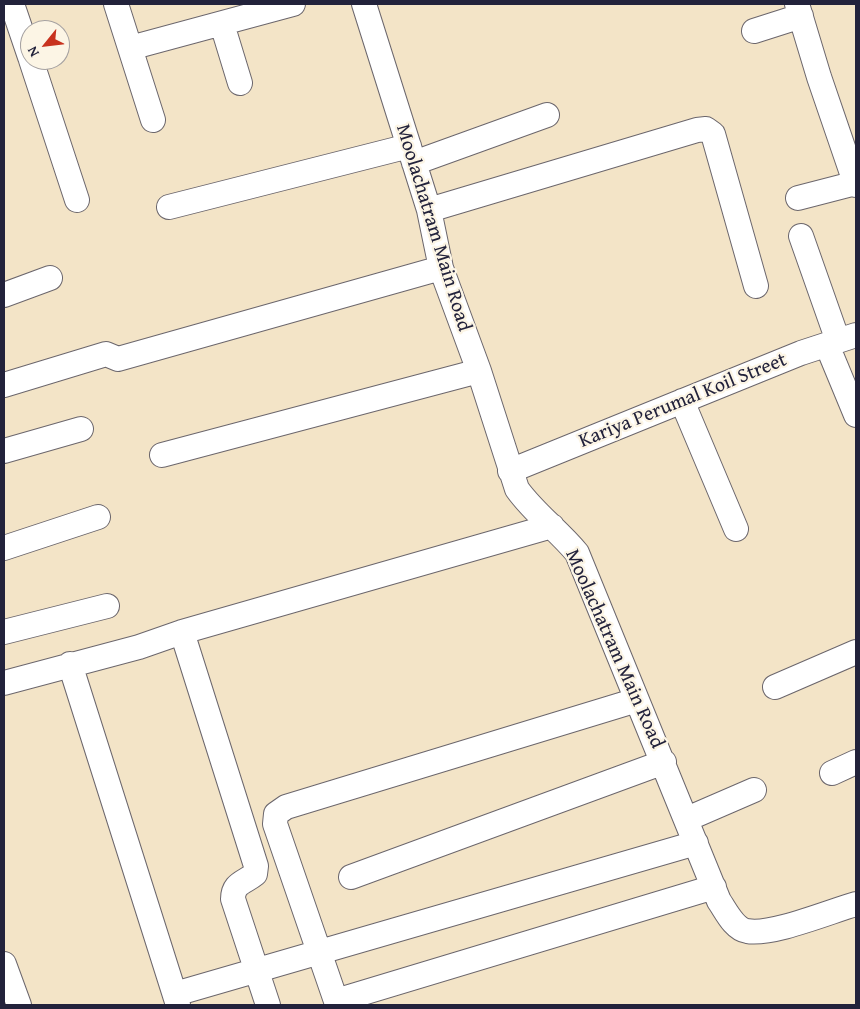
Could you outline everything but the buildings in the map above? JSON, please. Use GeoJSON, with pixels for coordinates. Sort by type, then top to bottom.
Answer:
{"type":"FeatureCollection","features":[{"type":"Feature","properties":{"kind":"street"},"geometry":{"type":"LineString","coordinates":[[12,4],[20,28]]}},
{"type":"Feature","properties":{"kind":"street"},"geometry":{"type":"LineString","coordinates":[[116,4],[153,120]]}},
{"type":"Feature","properties":{"kind":"street"},"geometry":{"type":"LineString","coordinates":[[130,48],[293,4]]}},
{"type":"Feature","properties":{"kind":"street","name":"Moolachatram Main Road"},"geometry":{"type":"LineString","coordinates":[[364,4],[429,210],[441,268],[479,371],[517,489],[527,503],[577,553],[714,887],[732,921],[746,932],[767,931],[856,904]]}},
{"type":"Feature","properties":{"kind":"street"},"geometry":{"type":"LineString","coordinates":[[754,31],[799,10],[819,77],[856,184],[798,198]]}},
{"type":"Feature","properties":{"kind":"street"},"geometry":{"type":"LineString","coordinates":[[222,24],[240,83]]}},
{"type":"Feature","properties":{"kind":"street"},"geometry":{"type":"LineString","coordinates":[[34,70],[77,200]]}},
{"type":"Feature","properties":{"kind":"street"},"geometry":{"type":"LineString","coordinates":[[169,207],[411,155],[547,115]]}},
{"type":"Feature","properties":{"kind":"street"},"geometry":{"type":"LineString","coordinates":[[429,210],[697,130],[706,130],[713,134],[756,286]]}},
{"type":"Feature","properties":{"kind":"street"},"geometry":{"type":"LineString","coordinates":[[802,236],[840,340],[856,415]]}},
{"type":"Feature","properties":{"kind":"street"},"geometry":{"type":"LineString","coordinates":[[4,385],[106,354],[118,359],[441,268]]}},
{"type":"Feature","properties":{"kind":"street"},"geometry":{"type":"LineString","coordinates":[[4,295],[50,278]]}},
{"type":"Feature","properties":{"kind":"street","name":"Kariya Perumal Koil Street"},"geometry":{"type":"LineString","coordinates":[[510,471],[801,353],[840,340]]}},
{"type":"Feature","properties":{"kind":"street"},"geometry":{"type":"LineString","coordinates":[[162,455],[479,371]]}},
{"type":"Feature","properties":{"kind":"street"},"geometry":{"type":"LineString","coordinates":[[682,401],[736,528]]}},
{"type":"Feature","properties":{"kind":"street"},"geometry":{"type":"LineString","coordinates":[[4,451],[81,429]]}},
{"type":"Feature","properties":{"kind":"street"},"geometry":{"type":"LineString","coordinates":[[4,548],[98,517]]}},
{"type":"Feature","properties":{"kind":"street"},"geometry":{"type":"LineString","coordinates":[[4,683],[140,647],[182,632],[552,526]]}},
{"type":"Feature","properties":{"kind":"street"},"geometry":{"type":"LineString","coordinates":[[4,632],[107,606]]}},
{"type":"Feature","properties":{"kind":"street"},"geometry":{"type":"LineString","coordinates":[[182,632],[256,866],[255,874],[236,886],[233,891],[233,899],[268,1005]]}},
{"type":"Feature","properties":{"kind":"street"},"geometry":{"type":"LineString","coordinates":[[775,687],[856,652]]}},
{"type":"Feature","properties":{"kind":"street"},"geometry":{"type":"LineString","coordinates":[[70,664],[177,1000],[256,970],[696,843]]}},
{"type":"Feature","properties":{"kind":"street"},"geometry":{"type":"LineString","coordinates":[[637,700],[286,807],[276,814],[276,824],[318,953],[337,1003],[714,887]]}},
{"type":"Feature","properties":{"kind":"street"},"geometry":{"type":"LineString","coordinates":[[351,877],[664,762]]}},
{"type":"Feature","properties":{"kind":"street"},"geometry":{"type":"LineString","coordinates":[[832,773],[856,762]]}},
{"type":"Feature","properties":{"kind":"street"},"geometry":{"type":"LineString","coordinates":[[687,819],[754,790]]}},
{"type":"Feature","properties":{"kind":"street"},"geometry":{"type":"LineString","coordinates":[[4,964],[19,1005]]}}]}
